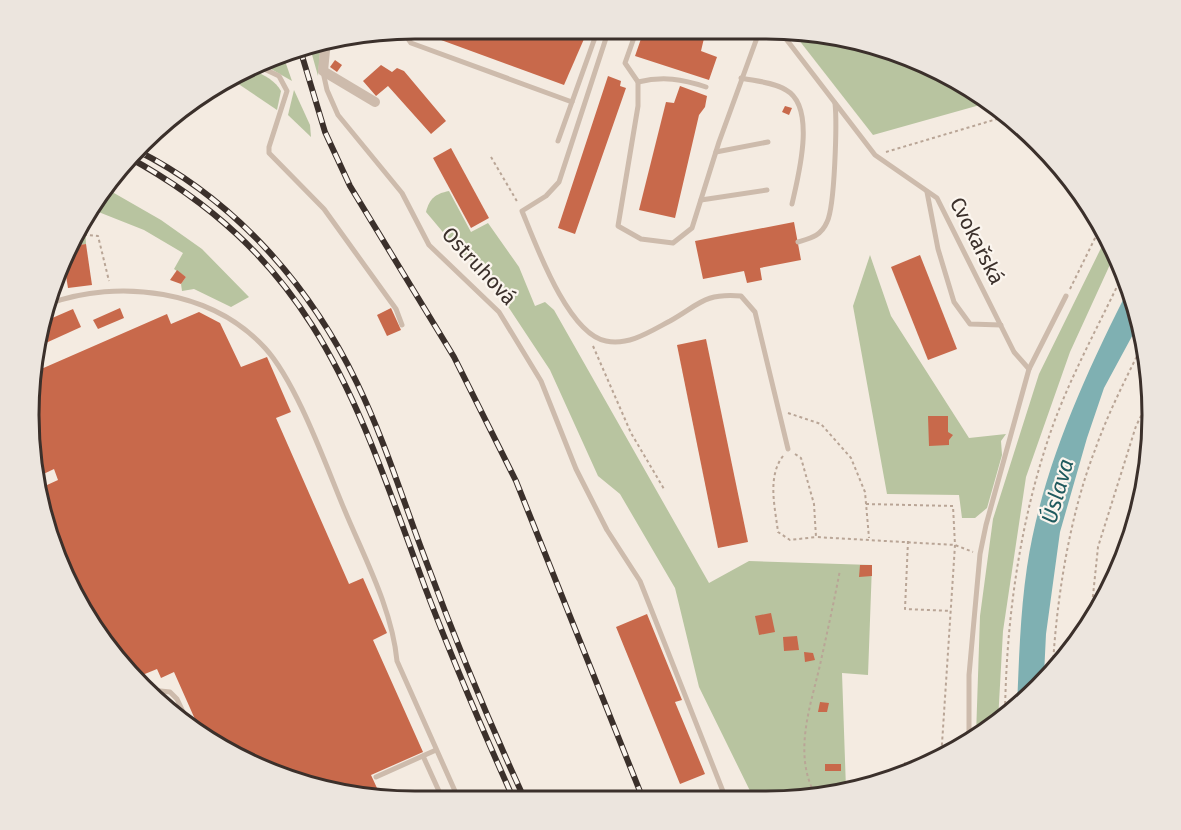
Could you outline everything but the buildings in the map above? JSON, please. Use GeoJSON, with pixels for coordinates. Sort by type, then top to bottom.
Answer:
{"type":"FeatureCollection","features":[{"type":"Feature","properties":{"kind":"street","name":"Ostruhová"},"geometry":{"type":"LineString","coordinates":[[323,71],[325,50]]}},
{"type":"Feature","properties":{"kind":"street"},"geometry":{"type":"LineString","coordinates":[[323,71],[375,102]]}},
{"type":"Feature","properties":{"kind":"lane"},"geometry":{"type":"LineString","coordinates":[[408,39],[411,43],[572,102]]}},
{"type":"Feature","properties":{"kind":"lane"},"geometry":{"type":"LineString","coordinates":[[558,141],[594,39]]}},
{"type":"Feature","properties":{"kind":"lane"},"geometry":{"type":"LineString","coordinates":[[606,39],[559,182],[546,196],[522,211],[570,314],[589,335],[607,342],[637,339],[700,300],[721,295],[741,296],[755,312],[788,449]]}},
{"type":"Feature","properties":{"kind":"lane"},"geometry":{"type":"LineString","coordinates":[[634,39],[625,63],[638,82],[638,106],[618,226],[641,239],[673,243],[692,228],[756,39]]}},
{"type":"Feature","properties":{"kind":"lane","name":"Cvokařská"},"geometry":{"type":"LineString","coordinates":[[787,40],[875,155],[937,198],[1014,352],[1029,369]]}},
{"type":"Feature","properties":{"kind":"lane"},"geometry":{"type":"LineString","coordinates":[[266,70],[279,76],[287,91],[269,153],[324,209],[396,309],[402,325]]}},
{"type":"Feature","properties":{"kind":"lane","name":"Ostruhová"},"geometry":{"type":"LineString","coordinates":[[323,71],[327,90],[338,116],[402,193],[429,244],[499,312],[542,381],[576,469],[607,530],[640,581],[723,791]]}},
{"type":"Feature","properties":{"kind":"lane"},"geometry":{"type":"LineString","coordinates":[[638,82],[652,78],[680,78],[706,87]]}},
{"type":"Feature","properties":{"kind":"lane"},"geometry":{"type":"LineString","coordinates":[[741,78],[787,90],[796,102],[803,126],[804,151],[792,204]]}},
{"type":"Feature","properties":{"kind":"lane"},"geometry":{"type":"LineString","coordinates":[[798,242],[818,236],[828,221],[834,167],[835,102]]}},
{"type":"Feature","properties":{"kind":"lane"},"geometry":{"type":"LineString","coordinates":[[716,152],[768,142]]}},
{"type":"Feature","properties":{"kind":"lane"},"geometry":{"type":"LineString","coordinates":[[701,200],[767,190]]}},
{"type":"Feature","properties":{"kind":"lane"},"geometry":{"type":"LineString","coordinates":[[927,191],[938,249],[954,302],[970,324],[1001,325]]}},
{"type":"Feature","properties":{"kind":"lane"},"geometry":{"type":"LineString","coordinates":[[57,301],[110,291],[163,294],[191,302],[238,326],[266,349],[280,370],[317,446],[381,597],[395,638],[397,661],[455,791]]}},
{"type":"Feature","properties":{"kind":"lane"},"geometry":{"type":"LineString","coordinates":[[969,732],[969,675],[980,554],[1029,369],[1066,296]]}},
{"type":"Feature","properties":{"kind":"lane"},"geometry":{"type":"LineString","coordinates":[[159,691],[170,692],[177,699],[182,710]]}},
{"type":"Feature","properties":{"kind":"lane"},"geometry":{"type":"LineString","coordinates":[[376,777],[436,750]]}},
{"type":"Feature","properties":{"kind":"lane"},"geometry":{"type":"LineString","coordinates":[[423,756],[439,791]]}},
{"type":"Feature","properties":{"kind":"path"},"geometry":{"type":"LineString","coordinates":[[875,155],[997,119]]}},
{"type":"Feature","properties":{"kind":"path"},"geometry":{"type":"LineString","coordinates":[[491,157],[522,211]]}},
{"type":"Feature","properties":{"kind":"path"},"geometry":{"type":"LineString","coordinates":[[85,235],[98,236],[110,291]]}},
{"type":"Feature","properties":{"kind":"path"},"geometry":{"type":"LineString","coordinates":[[1066,296],[1096,236]]}},
{"type":"Feature","properties":{"kind":"path"},"geometry":{"type":"LineString","coordinates":[[1006,704],[1015,583],[1033,496],[1052,429],[1074,375],[1118,284]]}},
{"type":"Feature","properties":{"kind":"path"},"geometry":{"type":"LineString","coordinates":[[589,335],[631,433],[664,489]]}},
{"type":"Feature","properties":{"kind":"path"},"geometry":{"type":"LineString","coordinates":[[1053,658],[1055,626],[1073,527],[1094,451],[1137,356]]}},
{"type":"Feature","properties":{"kind":"path"},"geometry":{"type":"LineString","coordinates":[[779,410],[821,424],[851,458],[865,492],[869,538]]}},
{"type":"Feature","properties":{"kind":"path"},"geometry":{"type":"LineString","coordinates":[[1092,602],[1098,547],[1136,426],[1142,414]]}},
{"type":"Feature","properties":{"kind":"path"},"geometry":{"type":"LineString","coordinates":[[816,537],[814,504],[801,458],[788,449],[774,467],[774,497],[778,532],[790,540],[816,537],[869,538],[955,545],[965,549]]}},
{"type":"Feature","properties":{"kind":"path"},"geometry":{"type":"LineString","coordinates":[[866,504],[952,506],[955,545],[942,747]]}},
{"type":"Feature","properties":{"kind":"path"},"geometry":{"type":"LineString","coordinates":[[908,541],[904,609],[951,611]]}},
{"type":"Feature","properties":{"kind":"path"},"geometry":{"type":"LineString","coordinates":[[811,788],[805,765],[805,724],[840,570]]}},
{"type":"Feature","properties":{"kind":"green space"},"geometry":{"type":"Polygon","coordinates":[[[799,41],[839,46],[887,59],[954,89],[979,105],[873,135],[799,41]]]}},
{"type":"Feature","properties":{"kind":"green space"},"geometry":{"type":"Polygon","coordinates":[[[320,51],[318,76],[312,54],[320,51]]]}},
{"type":"Feature","properties":{"kind":"green space"},"geometry":{"type":"Polygon","coordinates":[[[286,62],[292,81],[270,68],[286,62]]]}},
{"type":"Feature","properties":{"kind":"green space"},"geometry":{"type":"Polygon","coordinates":[[[259,74],[268,78],[281,91],[277,110],[238,84],[259,74]]]}},
{"type":"Feature","properties":{"kind":"green space"},"geometry":{"type":"Polygon","coordinates":[[[294,90],[310,125],[311,137],[288,115],[294,90]]]}},
{"type":"Feature","properties":{"kind":"green space"},"geometry":{"type":"Polygon","coordinates":[[[449,191],[471,232],[488,223],[519,267],[535,306],[545,302],[554,310],[709,583],[749,561],[872,565],[868,675],[842,673],[846,782],[815,788],[750,791],[699,687],[675,588],[620,494],[598,476],[550,370],[482,267],[463,256],[426,212],[429,203],[440,194],[449,191]]]}},
{"type":"Feature","properties":{"kind":"green space"},"geometry":{"type":"Polygon","coordinates":[[[112,192],[161,220],[202,249],[249,297],[231,307],[194,289],[182,291],[181,284],[186,277],[174,269],[183,253],[144,230],[98,212],[112,192]]]}},
{"type":"Feature","properties":{"kind":"green space"},"geometry":{"type":"Polygon","coordinates":[[[85,234],[86,244],[80,245],[85,234]]]}},
{"type":"Feature","properties":{"kind":"green space"},"geometry":{"type":"Polygon","coordinates":[[[1102,247],[1110,264],[1070,352],[1026,477],[1003,631],[999,710],[976,727],[980,616],[993,519],[1039,374],[1102,247]]]}},
{"type":"Feature","properties":{"kind":"green space"},"geometry":{"type":"Polygon","coordinates":[[[870,255],[891,316],[969,438],[1006,434],[1001,441],[1002,455],[987,508],[975,518],[962,518],[959,495],[887,494],[853,306],[870,255]]]}},
{"type":"Feature","properties":{"kind":"green space"},"geometry":{"type":"Polygon","coordinates":[[[1136,480],[1123,533],[1136,481],[1136,480]]]}},
{"type":"Feature","properties":{"kind":"water","name":"Úslava"},"geometry":{"type":"Polygon","coordinates":[[[1124,299],[1133,334],[1104,388],[1060,532],[1046,634],[1044,668],[1018,695],[1025,585],[1034,530],[1054,458],[1097,354],[1124,299]]]}},
{"type":"Feature","properties":{"kind":"railway"},"geometry":{"type":"LineString","coordinates":[[302,57],[325,132],[350,186],[454,357],[516,481],[640,791]]}},
{"type":"Feature","properties":{"kind":"railway"},"geometry":{"type":"LineString","coordinates":[[144,154],[172,170],[237,219],[292,279],[338,347],[377,429],[451,627],[521,791]]}},
{"type":"Feature","properties":{"kind":"railway"},"geometry":{"type":"LineString","coordinates":[[136,162],[192,198],[245,242],[287,290],[322,342],[351,397],[377,457],[447,643],[510,791]]}}]}
